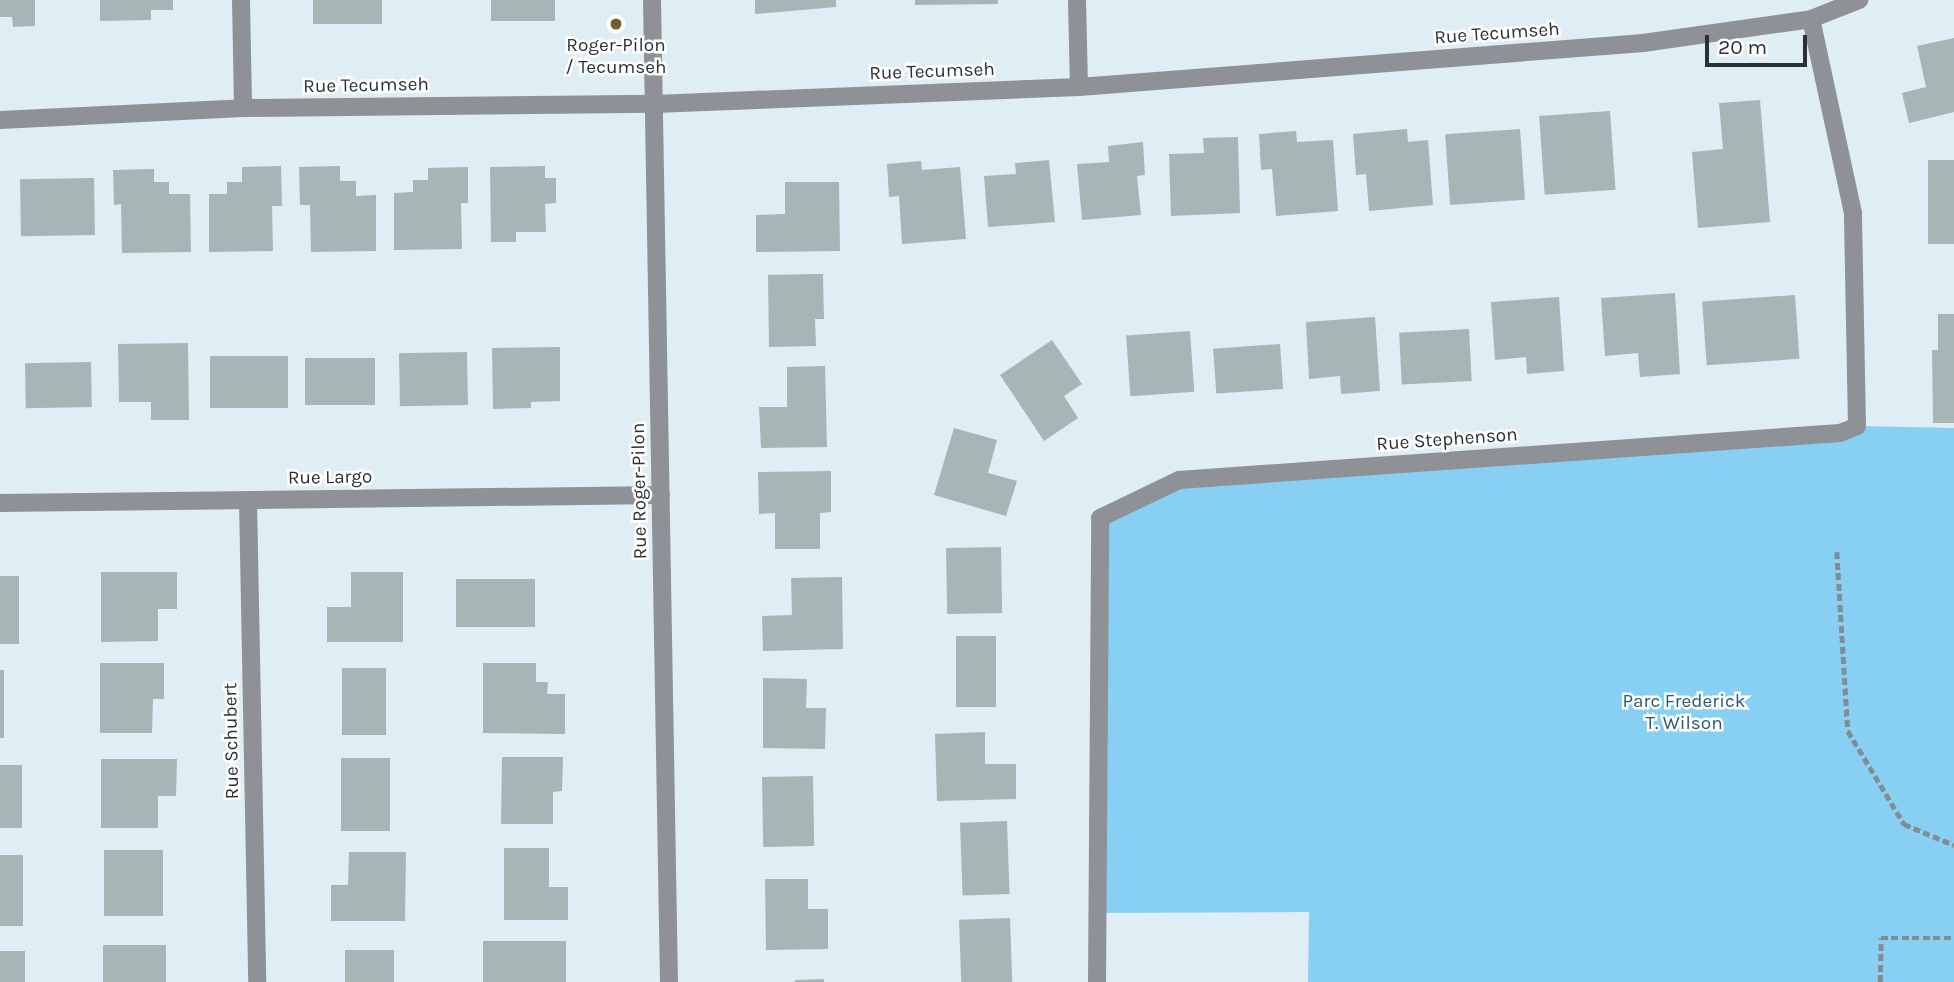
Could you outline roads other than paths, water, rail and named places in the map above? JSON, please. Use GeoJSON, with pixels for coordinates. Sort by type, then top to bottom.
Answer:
{"type":"FeatureCollection","features":[{"type":"Feature","properties":{"kind":"street"},"geometry":{"type":"LineString","coordinates":[[241,0],[243,108]]}},
{"type":"Feature","properties":{"kind":"street","name":"Rue Roger-Pilon"},"geometry":{"type":"LineString","coordinates":[[652,0],[669,982]]}},
{"type":"Feature","properties":{"kind":"street"},"geometry":{"type":"LineString","coordinates":[[1077,0],[1079,88]]}},
{"type":"Feature","properties":{"kind":"street","name":"Rue Tecumseh"},"geometry":{"type":"LineString","coordinates":[[0,120],[243,108],[655,104],[1079,88],[1643,43],[1811,19],[1859,0]]}},
{"type":"Feature","properties":{"kind":"street","name":"Rue Stephenson"},"geometry":{"type":"LineString","coordinates":[[1097,982],[1100,518],[1179,480],[1840,433],[1857,426],[1853,213],[1811,19]]}},
{"type":"Feature","properties":{"kind":"street","name":"Rue Largo"},"geometry":{"type":"LineString","coordinates":[[0,503],[661,495]]}},
{"type":"Feature","properties":{"kind":"street","name":"Rue Schubert"},"geometry":{"type":"LineString","coordinates":[[248,500],[257,982]]}},
{"type":"Feature","properties":{"kind":"place","name":"Roger-Pilon / Tecumseh"},"geometry":{"type":"Point","coordinates":[616,24]}},
{"type":"Feature","properties":{"kind":"park label","name":"Parc Frederick T. Wilson"},"geometry":{"type":"Point","coordinates":[1684,713]}}]}
